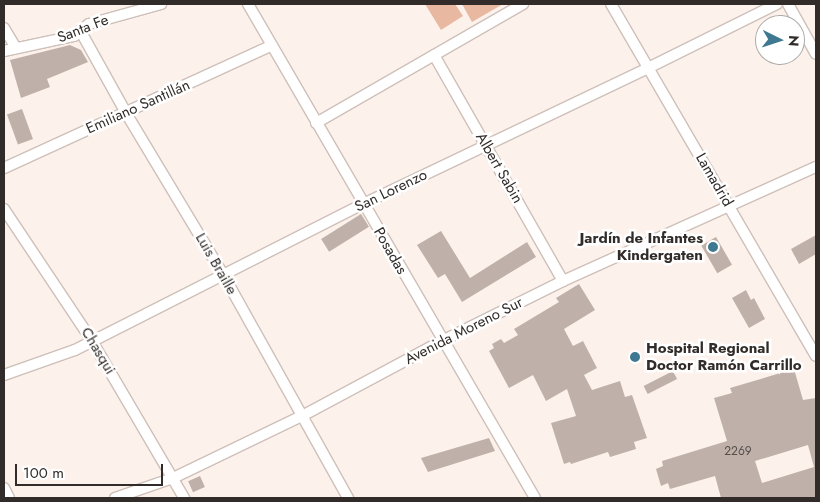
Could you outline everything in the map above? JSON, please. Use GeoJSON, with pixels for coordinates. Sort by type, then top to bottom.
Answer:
{"type":"FeatureCollection","features":[{"type":"Feature","properties":{"kind":"street"},"geometry":{"type":"LineString","coordinates":[[118,4],[124,14]]}},
{"type":"Feature","properties":{"kind":"street","name":"Santa Fe"},"geometry":{"type":"LineString","coordinates":[[4,51],[81,32],[90,24],[161,4]]}},
{"type":"Feature","properties":{"kind":"street","name":"Posadas"},"geometry":{"type":"LineString","coordinates":[[248,4],[534,498]]}},
{"type":"Feature","properties":{"kind":"street"},"geometry":{"type":"LineString","coordinates":[[316,123],[523,4]]}},
{"type":"Feature","properties":{"kind":"street","name":"Lamadrid"},"geometry":{"type":"LineString","coordinates":[[611,4],[650,67],[816,356]]}},
{"type":"Feature","properties":{"kind":"street","name":"San Lorenzo"},"geometry":{"type":"LineString","coordinates":[[4,375],[63,355],[224,276],[363,204],[777,4]]}},
{"type":"Feature","properties":{"kind":"street"},"geometry":{"type":"LineString","coordinates":[[788,4],[816,54]]}},
{"type":"Feature","properties":{"kind":"street"},"geometry":{"type":"LineString","coordinates":[[4,28],[16,48]]}},
{"type":"Feature","properties":{"kind":"street","name":"Luis Braille"},"geometry":{"type":"LineString","coordinates":[[81,32],[126,113],[224,276],[348,498]]}},
{"type":"Feature","properties":{"kind":"street","name":"Emiliano Santillán"},"geometry":{"type":"LineString","coordinates":[[4,168],[271,46]]}},
{"type":"Feature","properties":{"kind":"street","name":"Albert Sabin"},"geometry":{"type":"LineString","coordinates":[[434,55],[563,281]]}},
{"type":"Feature","properties":{"kind":"street","name":"Avenida Moreno Sur"},"geometry":{"type":"LineString","coordinates":[[115,498],[172,478],[302,416],[442,341],[563,281],[728,205],[816,167]]}},
{"type":"Feature","properties":{"kind":"street","name":"Chasqui"},"geometry":{"type":"LineString","coordinates":[[4,209],[92,341],[184,498]]}},
{"type":"Feature","properties":{"kind":"street"},"geometry":{"type":"LineString","coordinates":[[4,488],[9,498]]}},
{"type":"Feature","properties":{"kind":"shaded area"},"geometry":{"type":"Polygon","coordinates":[[[425,4],[455,4],[463,16],[441,30],[425,4]]]}},
{"type":"Feature","properties":{"kind":"shaded area"},"geometry":{"type":"Polygon","coordinates":[[[462,4],[503,4],[472,22],[462,4]]]}},
{"type":"Feature","properties":{"kind":"building"},"geometry":{"type":"Polygon","coordinates":[[[70,45],[81,50],[88,62],[47,79],[50,87],[21,98],[10,60],[70,45]]]}},
{"type":"Feature","properties":{"kind":"building"},"geometry":{"type":"Polygon","coordinates":[[[22,109],[33,139],[18,145],[7,114],[22,109]]]}},
{"type":"Feature","properties":{"kind":"building"},"geometry":{"type":"Polygon","coordinates":[[[361,214],[369,227],[329,252],[321,239],[361,214]]]}},
{"type":"Feature","properties":{"kind":"building"},"geometry":{"type":"Polygon","coordinates":[[[441,231],[470,278],[527,242],[536,257],[462,302],[445,274],[438,278],[417,245],[441,231]]]}},
{"type":"Feature","properties":{"kind":"building"},"geometry":{"type":"Polygon","coordinates":[[[816,235],[816,254],[799,264],[791,249],[816,235]]]}},
{"type":"Feature","properties":{"kind":"building"},"geometry":{"type":"Polygon","coordinates":[[[716,237],[732,265],[717,273],[701,246],[716,237]]]}},
{"type":"Feature","properties":{"kind":"building"},"geometry":{"type":"Polygon","coordinates":[[[579,284],[595,310],[564,329],[573,346],[583,341],[597,368],[584,375],[592,390],[620,381],[625,397],[632,395],[647,438],[634,442],[636,449],[610,457],[608,452],[571,464],[570,462],[564,464],[551,423],[576,416],[567,389],[546,401],[533,375],[509,388],[489,351],[494,348],[492,344],[501,339],[504,343],[518,335],[514,329],[559,302],[556,298],[579,284]]]}},
{"type":"Feature","properties":{"kind":"building"},"geometry":{"type":"Polygon","coordinates":[[[746,290],[751,300],[754,298],[765,319],[749,328],[732,298],[746,290]]]}},
{"type":"Feature","properties":{"kind":"building"},"geometry":{"type":"Polygon","coordinates":[[[794,369],[803,400],[816,398],[816,497],[721,498],[715,476],[670,489],[668,483],[661,486],[656,469],[663,466],[662,461],[727,441],[714,398],[732,393],[730,388],[794,369]],[[808,445],[755,461],[762,483],[814,467],[808,445]]]}},
{"type":"Feature","properties":{"kind":"building"},"geometry":{"type":"Polygon","coordinates":[[[673,371],[677,379],[648,394],[644,386],[673,371]]]}},
{"type":"Feature","properties":{"kind":"building"},"geometry":{"type":"Polygon","coordinates":[[[489,438],[495,451],[428,472],[421,458],[489,438]]]}},
{"type":"Feature","properties":{"kind":"building"},"geometry":{"type":"Polygon","coordinates":[[[200,476],[205,487],[193,492],[188,481],[200,476]]]}},
{"type":"Feature","properties":{"kind":"place","name":"Jardín de Infantes Kindergaten"},"geometry":{"type":"Point","coordinates":[713,247]}},
{"type":"Feature","properties":{"kind":"place","name":"Hospital Regional Doctor Ramón Carrillo"},"geometry":{"type":"Point","coordinates":[635,357]}}]}
